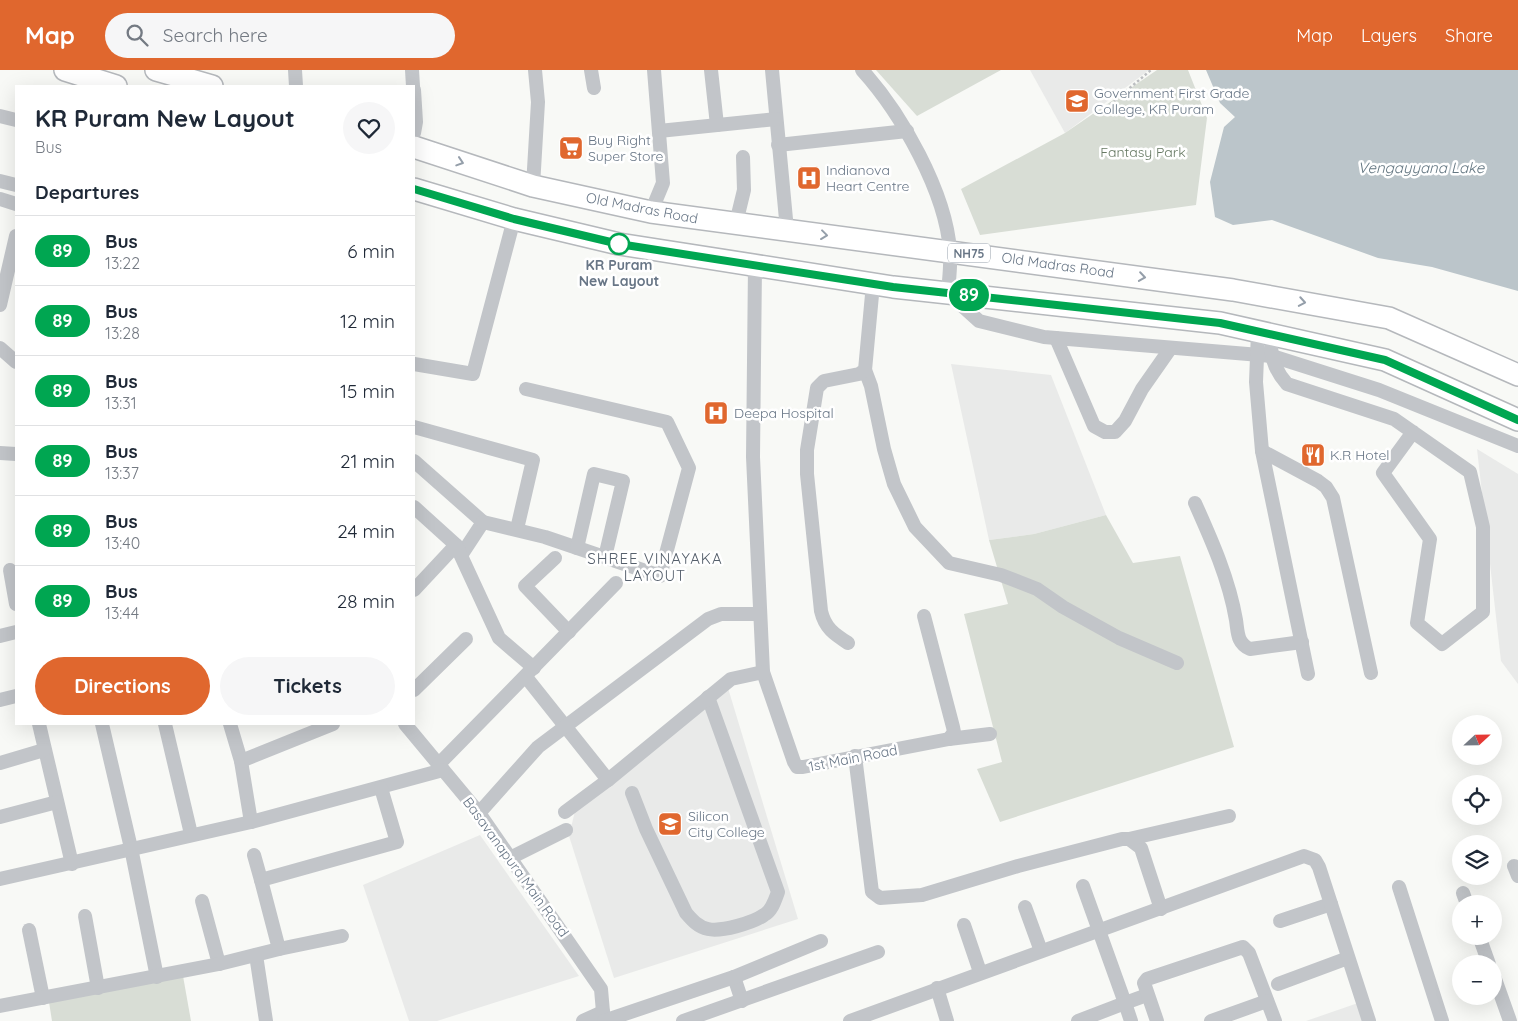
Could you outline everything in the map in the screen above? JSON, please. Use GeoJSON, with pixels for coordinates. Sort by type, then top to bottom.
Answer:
{"type":"FeatureCollection","features":[{"type":"Feature","properties":{"kind":"highway"},"geometry":{"type":"LineString","coordinates":[[65,70],[109,85]]}},
{"type":"Feature","properties":{"kind":"highway"},"geometry":{"type":"LineString","coordinates":[[166,72],[209,85]]}},
{"type":"Feature","properties":{"kind":"highway","name":"Old Madras Road"},"geometry":{"type":"LineString","coordinates":[[415,147],[532,186],[652,212],[1233,290],[1389,318],[1518,375]]}},
{"type":"Feature","properties":{"kind":"highway"},"geometry":{"type":"LineString","coordinates":[[415,194],[619,244],[873,284],[1220,323],[1267,341],[1385,360],[1518,420]]}},
{"type":"Feature","properties":{"kind":"street"},"geometry":{"type":"LineString","coordinates":[[294,70],[296,85]]}},
{"type":"Feature","properties":{"kind":"street"},"geometry":{"type":"LineString","coordinates":[[412,70],[413,85]]}},
{"type":"Feature","properties":{"kind":"street"},"geometry":{"type":"LineString","coordinates":[[532,186],[538,102],[535,70]]}},
{"type":"Feature","properties":{"kind":"street"},"geometry":{"type":"LineString","coordinates":[[592,70],[594,88]]}},
{"type":"Feature","properties":{"kind":"street"},"geometry":{"type":"LineString","coordinates":[[652,212],[663,183],[654,70]]}},
{"type":"Feature","properties":{"kind":"street"},"geometry":{"type":"LineString","coordinates":[[711,70],[717,126]]}},
{"type":"Feature","properties":{"kind":"street"},"geometry":{"type":"LineString","coordinates":[[772,70],[787,230]]}},
{"type":"Feature","properties":{"kind":"street"},"geometry":{"type":"LineString","coordinates":[[862,70],[907,131],[932,183],[946,229],[950,251],[948,293],[980,321],[1056,338],[1257,356]]}},
{"type":"Feature","properties":{"kind":"street"},"geometry":{"type":"LineString","coordinates":[[415,106],[415,128]]}},
{"type":"Feature","properties":{"kind":"street"},"geometry":{"type":"LineString","coordinates":[[0,116],[15,120]]}},
{"type":"Feature","properties":{"kind":"street"},"geometry":{"type":"LineString","coordinates":[[659,131],[776,120]]}},
{"type":"Feature","properties":{"kind":"street"},"geometry":{"type":"LineString","coordinates":[[778,145],[907,131]]}},
{"type":"Feature","properties":{"kind":"street"},"geometry":{"type":"LineString","coordinates":[[736,224],[744,190],[743,157]]}},
{"type":"Feature","properties":{"kind":"street"},"geometry":{"type":"LineString","coordinates":[[0,181],[15,185]]}},
{"type":"Feature","properties":{"kind":"street"},"geometry":{"type":"LineString","coordinates":[[0,199],[15,204]]}},
{"type":"Feature","properties":{"kind":"street"},"geometry":{"type":"LineString","coordinates":[[415,364],[473,374],[514,219]]}},
{"type":"Feature","properties":{"kind":"street"},"geometry":{"type":"LineString","coordinates":[[0,305],[11,282],[15,245]]}},
{"type":"Feature","properties":{"kind":"street"},"geometry":{"type":"LineString","coordinates":[[565,812],[608,780],[731,679],[763,672],[753,457],[755,265]]}},
{"type":"Feature","properties":{"kind":"street"},"geometry":{"type":"LineString","coordinates":[[873,284],[865,370],[871,386],[884,449],[894,484],[915,528],[949,563],[1001,575],[1038,588],[1063,607],[1119,638],[1177,664]]}},
{"type":"Feature","properties":{"kind":"street"},"geometry":{"type":"LineString","coordinates":[[1056,338],[1087,414],[1094,426],[1105,432],[1115,432],[1125,421],[1142,389],[1170,348]]}},
{"type":"Feature","properties":{"kind":"street"},"geometry":{"type":"LineString","coordinates":[[1267,341],[1257,356],[1256,382],[1262,451],[1308,674]]}},
{"type":"Feature","properties":{"kind":"street"},"geometry":{"type":"LineString","coordinates":[[1257,356],[1267,341]]}},
{"type":"Feature","properties":{"kind":"street"},"geometry":{"type":"LineString","coordinates":[[1267,341],[1280,376],[1287,384],[1388,416],[1413,432],[1470,472],[1482,527],[1483,612],[1442,644],[1417,623],[1430,539],[1382,473],[1413,432]]}},
{"type":"Feature","properties":{"kind":"street"},"geometry":{"type":"LineString","coordinates":[[1267,341],[1380,390],[1518,446]]}},
{"type":"Feature","properties":{"kind":"street"},"geometry":{"type":"LineString","coordinates":[[0,348],[15,348]]}},
{"type":"Feature","properties":{"kind":"street"},"geometry":{"type":"LineString","coordinates":[[0,348],[15,361]]}},
{"type":"Feature","properties":{"kind":"street"},"geometry":{"type":"LineString","coordinates":[[848,643],[829,630],[823,621],[807,474],[807,450],[817,388],[824,381],[859,374],[865,370]]}},
{"type":"Feature","properties":{"kind":"street"},"geometry":{"type":"LineString","coordinates":[[415,462],[483,522],[517,529],[660,576],[689,468],[667,422],[526,389]]}},
{"type":"Feature","properties":{"kind":"street"},"geometry":{"type":"LineString","coordinates":[[415,427],[533,460],[517,529]]}},
{"type":"Feature","properties":{"kind":"street"},"geometry":{"type":"LineString","coordinates":[[1262,451],[1326,487],[1333,498],[1371,673]]}},
{"type":"Feature","properties":{"kind":"street"},"geometry":{"type":"LineString","coordinates":[[0,453],[15,454]]}},
{"type":"Feature","properties":{"kind":"street"},"geometry":{"type":"LineString","coordinates":[[578,548],[594,474],[622,481],[605,557]]}},
{"type":"Feature","properties":{"kind":"street"},"geometry":{"type":"LineString","coordinates":[[1195,503],[1220,559],[1233,604],[1238,638],[1243,646],[1250,649],[1302,642]]}},
{"type":"Feature","properties":{"kind":"street"},"geometry":{"type":"LineString","coordinates":[[415,507],[459,550],[500,638],[530,672],[566,727],[608,780]]}},
{"type":"Feature","properties":{"kind":"street"},"geometry":{"type":"LineString","coordinates":[[415,589],[459,550],[483,522]]}},
{"type":"Feature","properties":{"kind":"street"},"geometry":{"type":"LineString","coordinates":[[555,558],[525,586],[569,632]]}},
{"type":"Feature","properties":{"kind":"street"},"geometry":{"type":"LineString","coordinates":[[9,570],[15,599]]}},
{"type":"Feature","properties":{"kind":"street"},"geometry":{"type":"LineString","coordinates":[[0,879],[72,864],[191,834],[251,822],[381,788],[441,767],[616,583]]}},
{"type":"Feature","properties":{"kind":"street"},"geometry":{"type":"LineString","coordinates":[[479,813],[538,747],[713,616],[759,614]]}},
{"type":"Feature","properties":{"kind":"street"},"geometry":{"type":"LineString","coordinates":[[924,616],[953,727],[954,732],[949,739]]}},
{"type":"Feature","properties":{"kind":"street"},"geometry":{"type":"LineString","coordinates":[[0,636],[15,632]]}},
{"type":"Feature","properties":{"kind":"street"},"geometry":{"type":"LineString","coordinates":[[415,689],[466,639]]}},
{"type":"Feature","properties":{"kind":"street","name":"1st Main Road"},"geometry":{"type":"LineString","coordinates":[[763,672],[797,767],[803,768],[855,756],[949,739],[990,734]]}},
{"type":"Feature","properties":{"kind":"street"},"geometry":{"type":"LineString","coordinates":[[0,700],[15,696]]}},
{"type":"Feature","properties":{"kind":"street"},"geometry":{"type":"LineString","coordinates":[[632,793],[646,829],[686,914],[695,924],[708,929],[729,928],[765,915],[775,902],[778,892],[708,698]]}},
{"type":"Feature","properties":{"kind":"street"},"geometry":{"type":"LineString","coordinates":[[39,725],[72,864]]}},
{"type":"Feature","properties":{"kind":"street"},"geometry":{"type":"LineString","coordinates":[[102,725],[131,848],[157,977]]}},
{"type":"Feature","properties":{"kind":"street"},"geometry":{"type":"LineString","coordinates":[[165,725],[191,834]]}},
{"type":"Feature","properties":{"kind":"street"},"geometry":{"type":"LineString","coordinates":[[230,725],[241,761],[251,822]]}},
{"type":"Feature","properties":{"kind":"street"},"geometry":{"type":"LineString","coordinates":[[241,761],[331,725]]}},
{"type":"Feature","properties":{"kind":"street","name":"Basavanapura Main Road"},"geometry":{"type":"LineString","coordinates":[[406,725],[479,813],[512,857],[601,988],[602,1018]]}},
{"type":"Feature","properties":{"kind":"street"},"geometry":{"type":"LineString","coordinates":[[0,763],[44,750]]}},
{"type":"Feature","properties":{"kind":"street"},"geometry":{"type":"LineString","coordinates":[[855,756],[872,892],[880,898],[922,895],[1018,866],[1122,839],[1229,816]]}},
{"type":"Feature","properties":{"kind":"street"},"geometry":{"type":"LineString","coordinates":[[260,880],[397,842],[381,788]]}},
{"type":"Feature","properties":{"kind":"street"},"geometry":{"type":"LineString","coordinates":[[0,816],[57,802]]}},
{"type":"Feature","properties":{"kind":"street"},"geometry":{"type":"LineString","coordinates":[[512,857],[566,830]]}},
{"type":"Feature","properties":{"kind":"street"},"geometry":{"type":"LineString","coordinates":[[1129,839],[1141,848],[1161,909]]}},
{"type":"Feature","properties":{"kind":"street"},"geometry":{"type":"LineString","coordinates":[[254,855],[278,949]]}},
{"type":"Feature","properties":{"kind":"street"},"geometry":{"type":"LineString","coordinates":[[850,1021],[887,1014],[937,988],[1304,856],[1315,860],[1369,1021]]}},
{"type":"Feature","properties":{"kind":"street"},"geometry":{"type":"LineString","coordinates":[[1083,886],[1131,1021]]}},
{"type":"Feature","properties":{"kind":"street"},"geometry":{"type":"LineString","coordinates":[[1399,887],[1442,1021]]}},
{"type":"Feature","properties":{"kind":"street"},"geometry":{"type":"LineString","coordinates":[[202,901],[219,964]]}},
{"type":"Feature","properties":{"kind":"street"},"geometry":{"type":"LineString","coordinates":[[1280,921],[1331,904]]}},
{"type":"Feature","properties":{"kind":"street"},"geometry":{"type":"LineString","coordinates":[[1026,907],[1041,951]]}},
{"type":"Feature","properties":{"kind":"street"},"geometry":{"type":"LineString","coordinates":[[85,916],[98,988]]}},
{"type":"Feature","properties":{"kind":"street"},"geometry":{"type":"LineString","coordinates":[[964,925],[980,972]]}},
{"type":"Feature","properties":{"kind":"street"},"geometry":{"type":"LineString","coordinates":[[29,930],[43,998]]}},
{"type":"Feature","properties":{"kind":"street"},"geometry":{"type":"LineString","coordinates":[[0,1006],[157,977],[342,936]]}},
{"type":"Feature","properties":{"kind":"street"},"geometry":{"type":"LineString","coordinates":[[583,1021],[602,1018],[734,977],[821,941]]}},
{"type":"Feature","properties":{"kind":"street"},"geometry":{"type":"LineString","coordinates":[[1157,1021],[1144,983],[1147,980],[1243,947],[1249,952],[1274,1021]]}},
{"type":"Feature","properties":{"kind":"street"},"geometry":{"type":"LineString","coordinates":[[683,1021],[878,952]]}},
{"type":"Feature","properties":{"kind":"street"},"geometry":{"type":"LineString","coordinates":[[256,955],[266,1021]]}},
{"type":"Feature","properties":{"kind":"street"},"geometry":{"type":"LineString","coordinates":[[1278,984],[1348,958]]}},
{"type":"Feature","properties":{"kind":"street"},"geometry":{"type":"LineString","coordinates":[[734,977],[742,1001]]}},
{"type":"Feature","properties":{"kind":"street"},"geometry":{"type":"LineString","coordinates":[[937,988],[947,1021]]}},
{"type":"Feature","properties":{"kind":"street"},"geometry":{"type":"LineString","coordinates":[[1078,1021],[1147,995]]}},
{"type":"Feature","properties":{"kind":"street"},"geometry":{"type":"LineString","coordinates":[[1502,998],[1510,1021]]}},
{"type":"Feature","properties":{"kind":"street"},"geometry":{"type":"LineString","coordinates":[[1211,1021],[1267,1001]]}},
{"type":"Feature","properties":{"kind":"path"},"geometry":{"type":"LineString","coordinates":[[1099,114],[1151,70]]}},
{"type":"Feature","properties":{"kind":"shaded area","name":"Government First Grade College, KR Puram"},"geometry":{"type":"Polygon","coordinates":[[[1030,70],[1149,70],[1065,133],[1030,70]]]}},
{"type":"Feature","properties":{"kind":"shaded area"},"geometry":{"type":"Polygon","coordinates":[[[951,364],[1051,375],[1106,515],[1034,534],[989,540],[951,364]]]}},
{"type":"Feature","properties":{"kind":"shaded area"},"geometry":{"type":"Polygon","coordinates":[[[1477,449],[1518,474],[1518,684],[1501,661],[1477,449]]]}},
{"type":"Feature","properties":{"kind":"shaded area","name":"Silicon City College"},"geometry":{"type":"Polygon","coordinates":[[[728,688],[798,919],[614,978],[569,836],[575,811],[728,688]]]}},
{"type":"Feature","properties":{"kind":"shaded area"},"geometry":{"type":"Polygon","coordinates":[[[480,835],[579,976],[437,1021],[409,1021],[363,885],[480,835]]]}},
{"type":"Feature","properties":{"kind":"shaded area"},"geometry":{"type":"Polygon","coordinates":[[[1358,1003],[1365,1021],[1306,1021],[1358,1003]]]}},
{"type":"Feature","properties":{"kind":"green space"},"geometry":{"type":"Polygon","coordinates":[[[876,70],[1001,70],[917,116],[876,70]]]}},
{"type":"Feature","properties":{"kind":"green space","name":"Fantasy Park"},"geometry":{"type":"Polygon","coordinates":[[[1157,70],[1188,70],[1207,118],[1196,205],[980,235],[961,189],[1065,133],[1157,70]]]}},
{"type":"Feature","properties":{"kind":"green space"},"geometry":{"type":"Polygon","coordinates":[[[1106,515],[1133,563],[1180,556],[1234,747],[1000,822],[977,769],[1002,762],[964,614],[1008,604],[989,540],[1034,534],[1106,515]]]}},
{"type":"Feature","properties":{"kind":"green space"},"geometry":{"type":"Polygon","coordinates":[[[183,976],[191,1021],[52,1021],[49,1002],[183,976]]]}},
{"type":"Feature","properties":{"kind":"water","name":"Vengayyana Lake"},"geometry":{"type":"Polygon","coordinates":[[[1206,70],[1518,70],[1518,291],[1432,267],[1378,258],[1272,220],[1233,225],[1215,217],[1210,182],[1224,127],[1235,117],[1220,103],[1206,70]]]}},
{"type":"Feature","properties":{"kind":"bus line","name":"89"},"geometry":{"type":"LineString","coordinates":[[415,189],[514,219],[619,244],[893,287],[1220,323],[1385,360],[1518,420]]}},
{"type":"Feature","properties":{"kind":"place","name":"Government First Grade College, KR Puram"},"geometry":{"type":"Point","coordinates":[1077,101]}},
{"type":"Feature","properties":{"kind":"place","name":"Buy Right Super Store"},"geometry":{"type":"Point","coordinates":[571,148]}},
{"type":"Feature","properties":{"kind":"place","name":"Indianova Heart Centre"},"geometry":{"type":"Point","coordinates":[809,178]}},
{"type":"Feature","properties":{"kind":"place","name":"KR Puram New Layout"},"geometry":{"type":"Point","coordinates":[619,244]}},
{"type":"Feature","properties":{"kind":"place","name":"Deepa Hospital"},"geometry":{"type":"Point","coordinates":[716,413]}},
{"type":"Feature","properties":{"kind":"place","name":"K.R Hotel"},"geometry":{"type":"Point","coordinates":[1313,455]}},
{"type":"Feature","properties":{"kind":"place","name":"Silicon City College"},"geometry":{"type":"Point","coordinates":[670,824]}},
{"type":"Feature","properties":{"kind":"district","name":"SHREE VINAYAKA LAYOUT"},"geometry":{"type":"Point","coordinates":[655,566]}}]}
